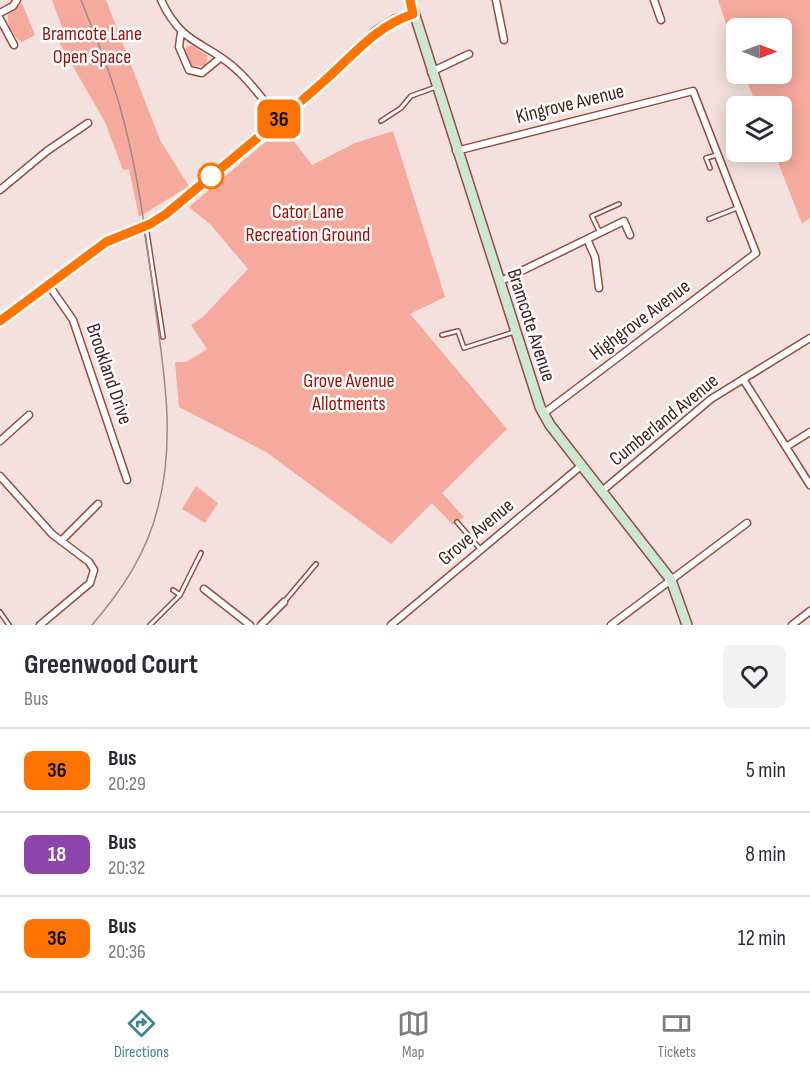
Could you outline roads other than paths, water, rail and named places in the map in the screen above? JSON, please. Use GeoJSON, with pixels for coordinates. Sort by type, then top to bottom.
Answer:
{"type":"FeatureCollection","features":[{"type":"Feature","properties":{"kind":"street"},"geometry":{"type":"LineString","coordinates":[[0,13],[13,6],[17,0]]}},
{"type":"Feature","properties":{"kind":"street"},"geometry":{"type":"LineString","coordinates":[[161,0],[169,18],[181,32],[240,72],[279,119]]}},
{"type":"Feature","properties":{"kind":"street","name":"Bramcote Avenue"},"geometry":{"type":"LineString","coordinates":[[410,0],[514,332],[543,414],[671,580],[687,625]]}},
{"type":"Feature","properties":{"kind":"street"},"geometry":{"type":"LineString","coordinates":[[496,0],[504,40]]}},
{"type":"Feature","properties":{"kind":"street"},"geometry":{"type":"LineString","coordinates":[[654,0],[661,20]]}},
{"type":"Feature","properties":{"kind":"street"},"geometry":{"type":"LineString","coordinates":[[0,321],[106,242],[146,225],[184,199],[279,119],[377,31],[395,20],[413,14]]}},
{"type":"Feature","properties":{"kind":"street"},"geometry":{"type":"LineString","coordinates":[[0,19],[14,45]]}},
{"type":"Feature","properties":{"kind":"street"},"geometry":{"type":"LineString","coordinates":[[181,32],[179,47],[189,70],[202,73],[220,58]]}},
{"type":"Feature","properties":{"kind":"street"},"geometry":{"type":"LineString","coordinates":[[454,51],[458,60]]}},
{"type":"Feature","properties":{"kind":"street"},"geometry":{"type":"LineString","coordinates":[[431,72],[469,54]]}},
{"type":"Feature","properties":{"kind":"street","name":"Kingrove Avenue"},"geometry":{"type":"LineString","coordinates":[[456,151],[693,91],[718,154]]}},
{"type":"Feature","properties":{"kind":"street"},"geometry":{"type":"LineString","coordinates":[[0,190],[88,123]]}},
{"type":"Feature","properties":{"kind":"street"},"geometry":{"type":"LineString","coordinates":[[718,154],[739,207]]}},
{"type":"Feature","properties":{"kind":"street","name":"Highgrove Avenue"},"geometry":{"type":"LineString","coordinates":[[543,414],[756,253],[739,207]]}},
{"type":"Feature","properties":{"kind":"street"},"geometry":{"type":"LineString","coordinates":[[498,282],[626,220],[630,235]]}},
{"type":"Feature","properties":{"kind":"street"},"geometry":{"type":"LineString","coordinates":[[587,239],[595,257],[599,288]]}},
{"type":"Feature","properties":{"kind":"street","name":"Brookland Drive"},"geometry":{"type":"LineString","coordinates":[[48,284],[73,320],[127,480]]}},
{"type":"Feature","properties":{"kind":"street","name":"Cumberland Avenue"},"geometry":{"type":"LineString","coordinates":[[602,491],[703,406],[810,338]]}},
{"type":"Feature","properties":{"kind":"street"},"geometry":{"type":"LineString","coordinates":[[743,379],[810,485]]}},
{"type":"Feature","properties":{"kind":"street"},"geometry":{"type":"LineString","coordinates":[[0,441],[29,415]]}},
{"type":"Feature","properties":{"kind":"street"},"geometry":{"type":"LineString","coordinates":[[786,447],[810,432]]}},
{"type":"Feature","properties":{"kind":"street","name":"Grove Avenue"},"geometry":{"type":"LineString","coordinates":[[391,625],[582,465]]}},
{"type":"Feature","properties":{"kind":"street"},"geometry":{"type":"LineString","coordinates":[[0,476],[61,541],[91,564],[94,576],[90,583],[44,624]]}},
{"type":"Feature","properties":{"kind":"street"},"geometry":{"type":"LineString","coordinates":[[61,541],[98,504]]}},
{"type":"Feature","properties":{"kind":"street"},"geometry":{"type":"LineString","coordinates":[[610,625],[747,523]]}},
{"type":"Feature","properties":{"kind":"street"},"geometry":{"type":"LineString","coordinates":[[204,589],[250,625]]}},
{"type":"Feature","properties":{"kind":"street"},"geometry":{"type":"LineString","coordinates":[[224,604],[229,597]]}},
{"type":"Feature","properties":{"kind":"street"},"geometry":{"type":"LineString","coordinates":[[261,625],[284,602]]}},
{"type":"Feature","properties":{"kind":"street"},"geometry":{"type":"LineString","coordinates":[[792,625],[810,611]]}},
{"type":"Feature","properties":{"kind":"lane"},"geometry":{"type":"LineString","coordinates":[[381,121],[401,108],[411,96],[436,87]]}},
{"type":"Feature","properties":{"kind":"lane"},"geometry":{"type":"LineString","coordinates":[[710,168],[706,158],[718,154]]}},
{"type":"Feature","properties":{"kind":"lane"},"geometry":{"type":"LineString","coordinates":[[600,233],[592,216],[619,204]]}},
{"type":"Feature","properties":{"kind":"lane"},"geometry":{"type":"LineString","coordinates":[[709,219],[739,207]]}},
{"type":"Feature","properties":{"kind":"lane"},"geometry":{"type":"LineString","coordinates":[[146,225],[163,337]]}},
{"type":"Feature","properties":{"kind":"lane"},"geometry":{"type":"LineString","coordinates":[[442,335],[458,331],[464,348],[514,332]]}},
{"type":"Feature","properties":{"kind":"lane"},"geometry":{"type":"LineString","coordinates":[[457,522],[481,550]]}},
{"type":"Feature","properties":{"kind":"lane"},"geometry":{"type":"LineString","coordinates":[[150,625],[180,595],[201,553]]}},
{"type":"Feature","properties":{"kind":"lane"},"geometry":{"type":"LineString","coordinates":[[284,602],[316,564]]}},
{"type":"Feature","properties":{"kind":"lane"},"geometry":{"type":"LineString","coordinates":[[173,590],[180,595]]}},
{"type":"Feature","properties":{"kind":"lane"},"geometry":{"type":"LineString","coordinates":[[0,612],[9,625]]}},
{"type":"Feature","properties":{"kind":"tram line"},"geometry":{"type":"LineString","coordinates":[[81,0],[112,80],[127,132],[146,235],[167,410],[166,459],[153,524],[132,570],[92,625]]}},
{"type":"Feature","properties":{"kind":"park label","name":"Bramcote Lane Open Space"},"geometry":{"type":"Point","coordinates":[92,46]}},
{"type":"Feature","properties":{"kind":"park label","name":"Cator Lane Recreation Ground"},"geometry":{"type":"Point","coordinates":[308,224]}},
{"type":"Feature","properties":{"kind":"park label","name":"Grove Avenue Allotments"},"geometry":{"type":"Point","coordinates":[349,392]}}]}
